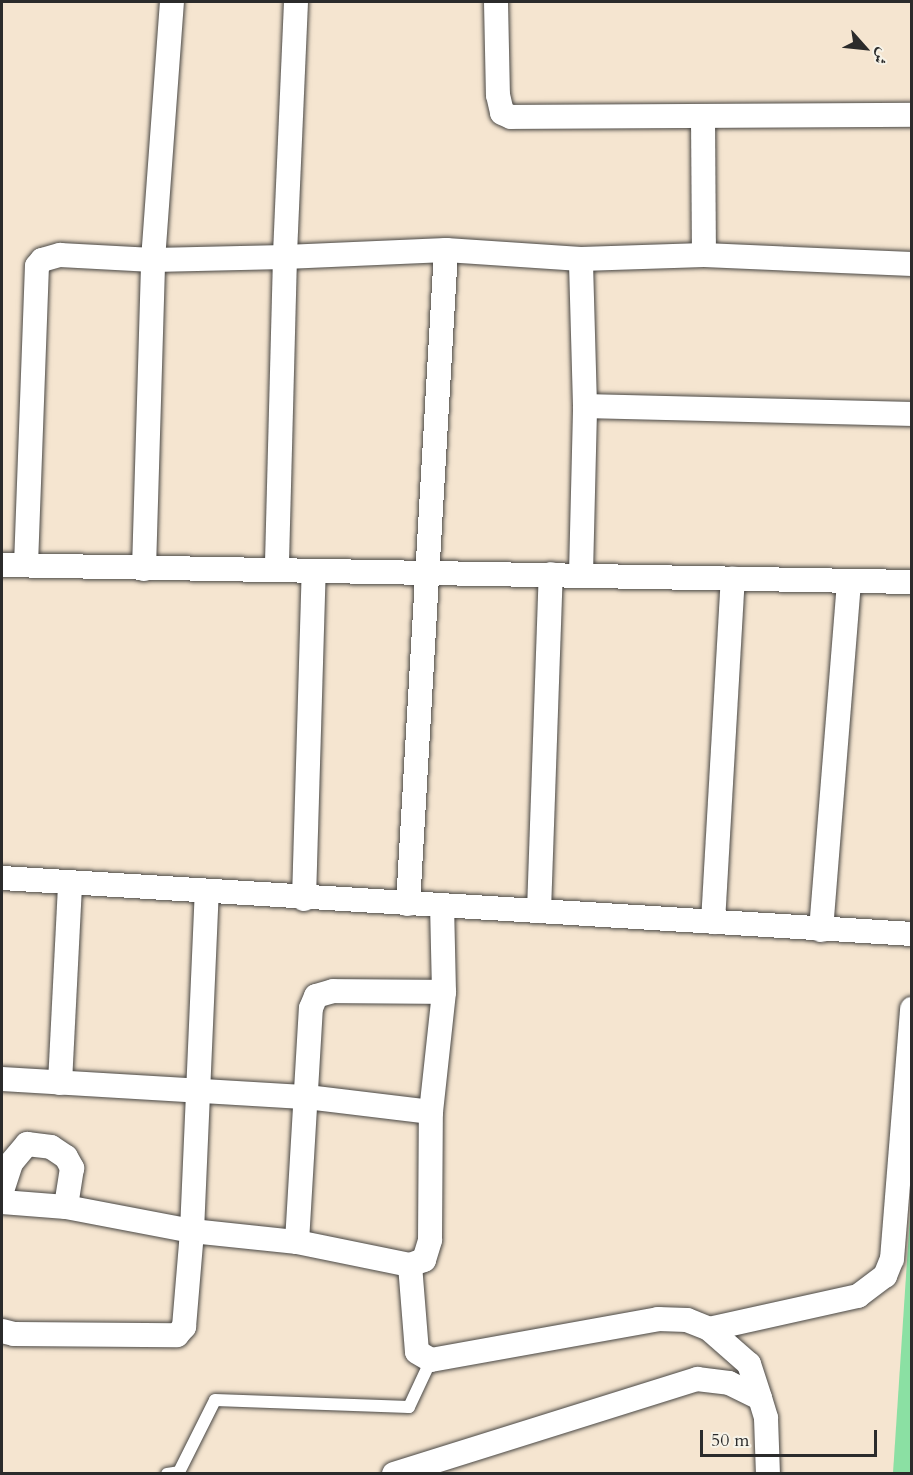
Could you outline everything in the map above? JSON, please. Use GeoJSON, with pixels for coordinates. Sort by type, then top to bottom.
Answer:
{"type":"FeatureCollection","features":[{"type":"Feature","properties":{"kind":"street"},"geometry":{"type":"LineString","coordinates":[[144,569],[153,260],[172,2]]}},
{"type":"Feature","properties":{"kind":"street"},"geometry":{"type":"LineString","coordinates":[[277,570],[285,257],[296,2]]}},
{"type":"Feature","properties":{"kind":"street"},"geometry":{"type":"LineString","coordinates":[[496,2],[498,94],[502,113],[512,117],[912,115]]}},
{"type":"Feature","properties":{"kind":"street"},"geometry":{"type":"LineString","coordinates":[[703,117],[704,255]]}},
{"type":"Feature","properties":{"kind":"street"},"geometry":{"type":"LineString","coordinates":[[26,565],[37,266],[42,260],[60,255],[153,260],[446,250],[581,259],[704,255],[912,264]]}},
{"type":"Feature","properties":{"kind":"street"},"geometry":{"type":"LineString","coordinates":[[408,904],[446,250]]}},
{"type":"Feature","properties":{"kind":"street"},"geometry":{"type":"LineString","coordinates":[[581,259],[585,406],[581,574]]}},
{"type":"Feature","properties":{"kind":"street"},"geometry":{"type":"LineString","coordinates":[[585,406],[912,414]]}},
{"type":"Feature","properties":{"kind":"street"},"geometry":{"type":"LineString","coordinates":[[2,565],[581,574],[849,583],[912,582]]}},
{"type":"Feature","properties":{"kind":"street"},"geometry":{"type":"LineString","coordinates":[[304,899],[314,571]]}},
{"type":"Feature","properties":{"kind":"street"},"geometry":{"type":"LineString","coordinates":[[539,911],[552,574]]}},
{"type":"Feature","properties":{"kind":"street"},"geometry":{"type":"LineString","coordinates":[[713,922],[733,579]]}},
{"type":"Feature","properties":{"kind":"street"},"geometry":{"type":"LineString","coordinates":[[822,930],[849,583]]}},
{"type":"Feature","properties":{"kind":"street"},"geometry":{"type":"LineString","coordinates":[[2,878],[304,899],[442,905],[912,934]]}},
{"type":"Feature","properties":{"kind":"street"},"geometry":{"type":"LineString","coordinates":[[60,1083],[70,883]]}},
{"type":"Feature","properties":{"kind":"street"},"geometry":{"type":"LineString","coordinates":[[2,1331],[14,1334],[177,1335],[187,1318],[207,891]]}},
{"type":"Feature","properties":{"kind":"street"},"geometry":{"type":"LineString","coordinates":[[2,1202],[66,1207],[192,1231],[297,1242],[410,1265],[424,1260],[429,1251],[431,1112],[444,992],[442,905]]}},
{"type":"Feature","properties":{"kind":"street"},"geometry":{"type":"LineString","coordinates":[[297,1242],[311,1008],[316,996],[333,991],[444,992]]}},
{"type":"Feature","properties":{"kind":"street"},"geometry":{"type":"LineString","coordinates":[[709,1329],[858,1296],[885,1276],[892,1259],[912,1009]]}},
{"type":"Feature","properties":{"kind":"street"},"geometry":{"type":"LineString","coordinates":[[2,1079],[306,1097],[431,1112]]}},
{"type":"Feature","properties":{"kind":"street"},"geometry":{"type":"LineString","coordinates":[[2,1191],[11,1163],[27,1144],[51,1147],[66,1157],[72,1168],[66,1207]]}},
{"type":"Feature","properties":{"kind":"street"},"geometry":{"type":"LineString","coordinates":[[410,1265],[417,1352],[431,1360],[658,1319],[687,1320],[709,1329],[749,1364],[766,1418],[768,1473]]}},
{"type":"Feature","properties":{"kind":"street"},"geometry":{"type":"LineString","coordinates":[[394,1473],[697,1378],[729,1383],[760,1398]]}},
{"type":"Feature","properties":{"kind":"lane"},"geometry":{"type":"LineString","coordinates":[[167,1473],[179,1472],[214,1400],[409,1407],[431,1360]]}},
{"type":"Feature","properties":{"kind":"green space"},"geometry":{"type":"Polygon","coordinates":[[[911,1200],[911,1473],[893,1473],[911,1200]]]}}]}
